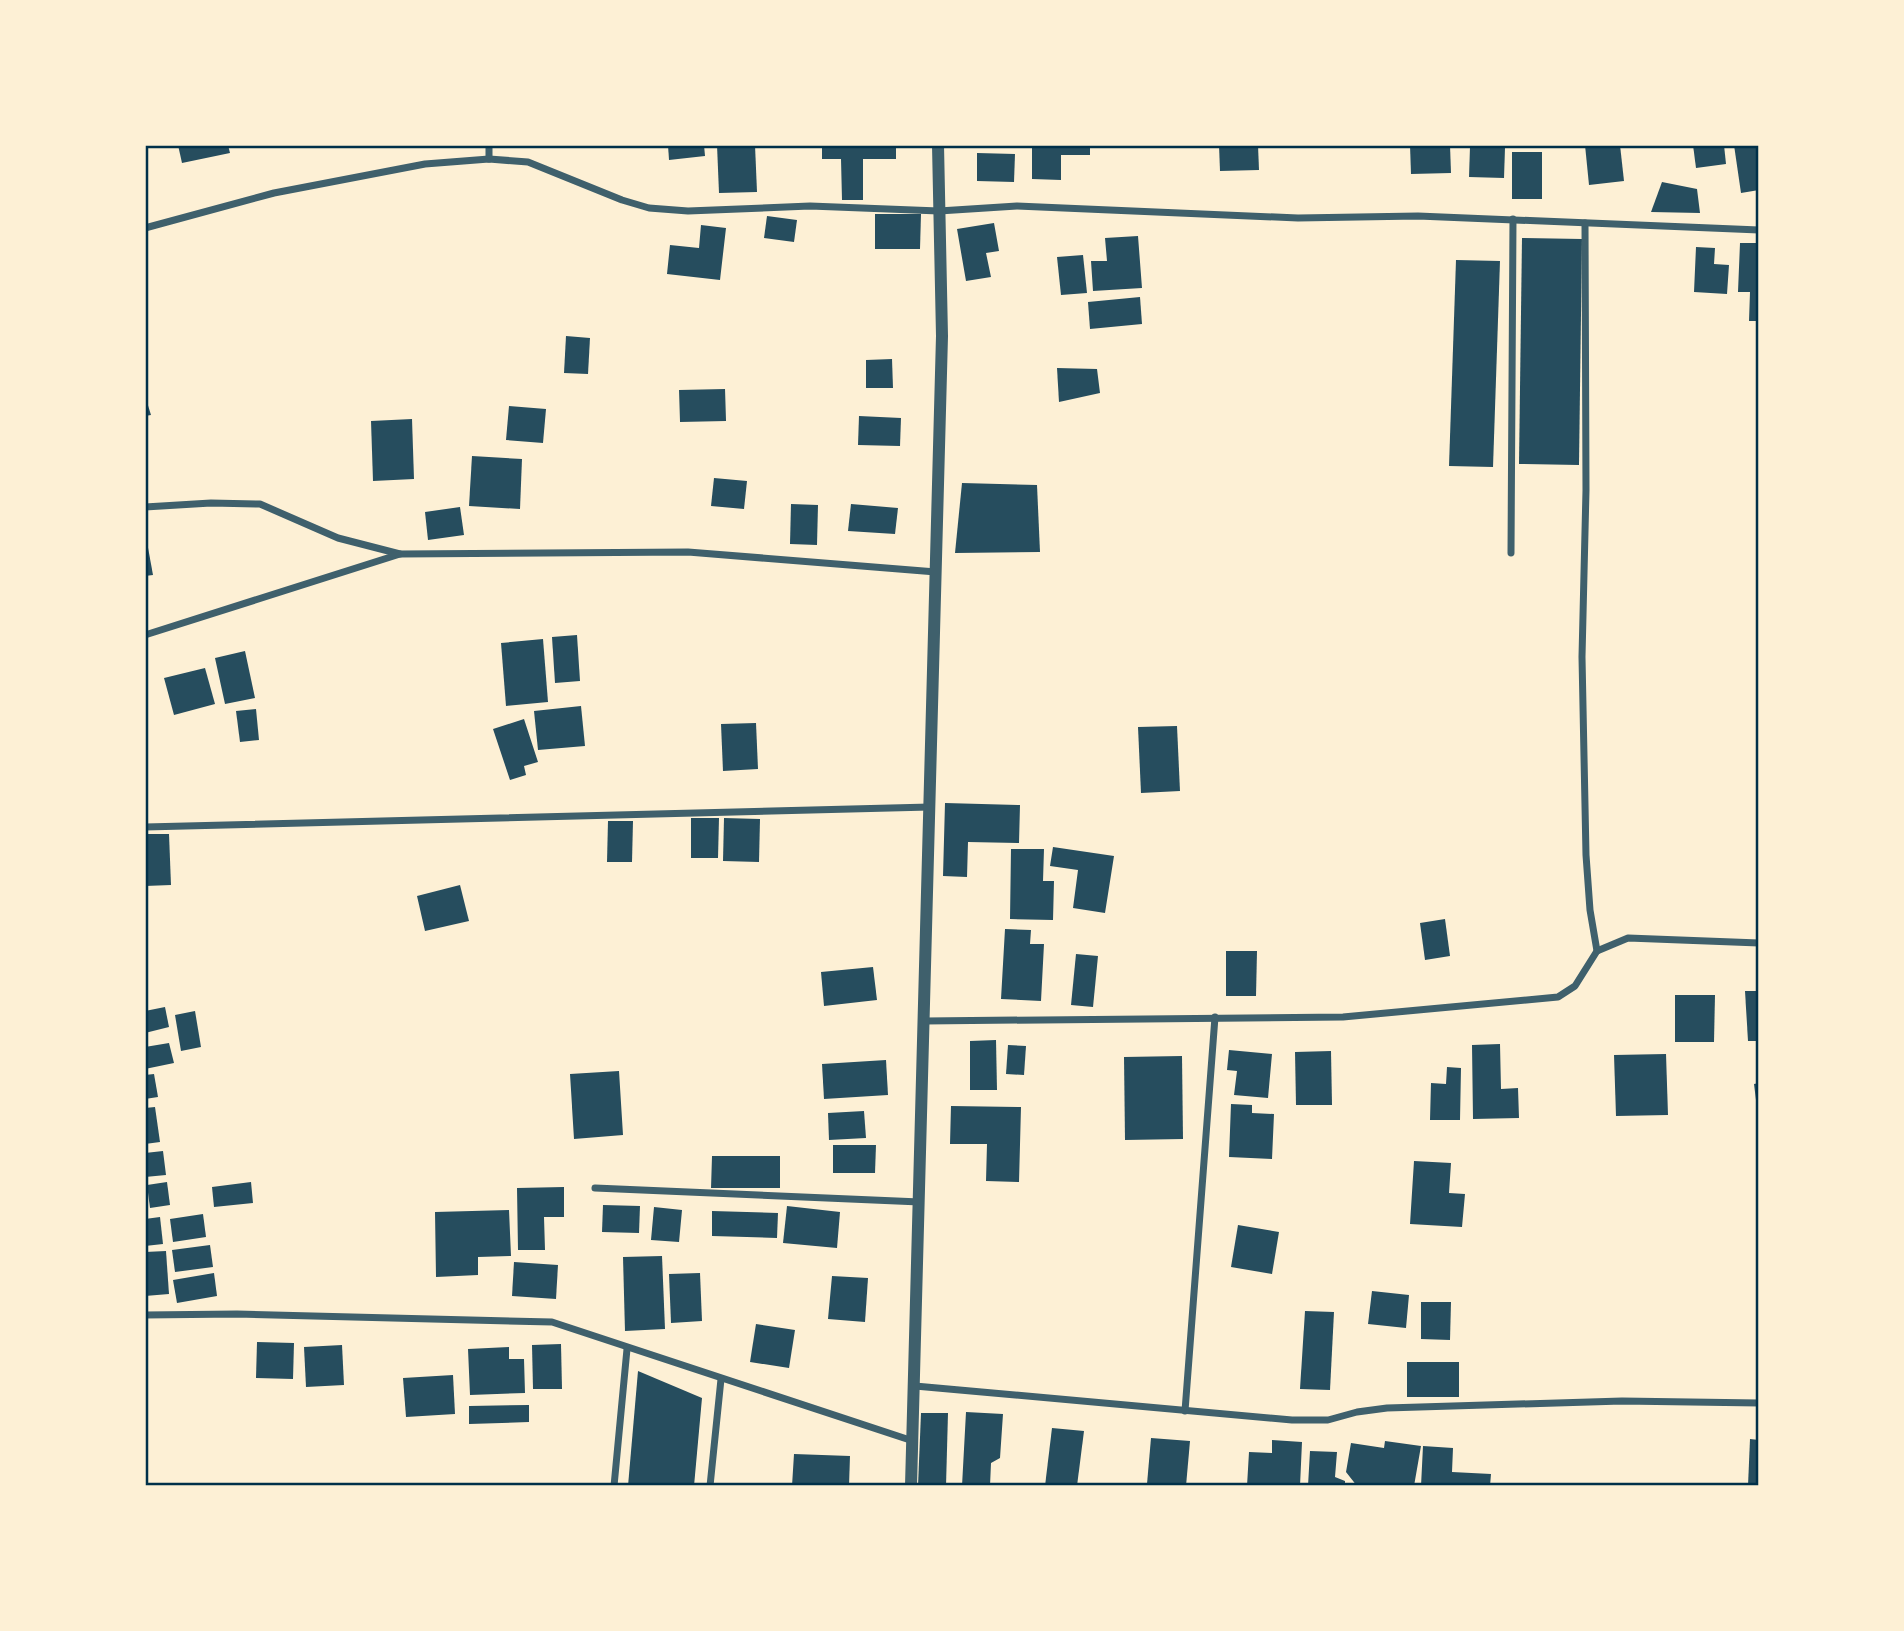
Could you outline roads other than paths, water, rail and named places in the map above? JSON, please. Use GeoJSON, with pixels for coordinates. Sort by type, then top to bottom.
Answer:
{"type":"FeatureCollection","features":[{"type":"Feature","properties":{"kind":"street"},"geometry":{"type":"LineString","coordinates":[[489,145],[489,159]]}},
{"type":"Feature","properties":{"kind":"street"},"geometry":{"type":"LineString","coordinates":[[911,1486],[942,336],[938,145]]}},
{"type":"Feature","properties":{"kind":"street"},"geometry":{"type":"LineString","coordinates":[[145,228],[274,193],[425,164],[489,159],[528,162],[622,200],[649,208],[688,211],[810,206],[939,211],[1031,206],[1298,218],[1418,216],[1759,230]]}},
{"type":"Feature","properties":{"kind":"street"},"geometry":{"type":"LineString","coordinates":[[1511,552],[1513,219]]}},
{"type":"Feature","properties":{"kind":"street"},"geometry":{"type":"LineString","coordinates":[[1585,223],[1586,490],[1582,657],[1586,855],[1590,909],[1597,951]]}},
{"type":"Feature","properties":{"kind":"street"},"geometry":{"type":"LineString","coordinates":[[145,507],[211,503],[260,504],[338,538],[400,554],[688,552],[936,572]]}},
{"type":"Feature","properties":{"kind":"street"},"geometry":{"type":"LineString","coordinates":[[145,635],[400,554]]}},
{"type":"Feature","properties":{"kind":"street"},"geometry":{"type":"LineString","coordinates":[[145,827],[930,807]]}},
{"type":"Feature","properties":{"kind":"street"},"geometry":{"type":"LineString","coordinates":[[925,1021],[1343,1017],[1558,997],[1575,986],[1597,951],[1628,938],[1759,943]]}},
{"type":"Feature","properties":{"kind":"street"},"geometry":{"type":"LineString","coordinates":[[1185,1411],[1215,1017]]}},
{"type":"Feature","properties":{"kind":"street"},"geometry":{"type":"LineString","coordinates":[[595,1188],[920,1202]]}},
{"type":"Feature","properties":{"kind":"street"},"geometry":{"type":"LineString","coordinates":[[145,1315],[237,1314],[352,1319],[541,1321],[574,1329],[627,1349],[913,1442]]}},
{"type":"Feature","properties":{"kind":"street"},"geometry":{"type":"LineString","coordinates":[[614,1486],[627,1349]]}},
{"type":"Feature","properties":{"kind":"street"},"geometry":{"type":"LineString","coordinates":[[710,1486],[721,1379]]}},
{"type":"Feature","properties":{"kind":"street"},"geometry":{"type":"LineString","coordinates":[[915,1387],[1292,1420],[1318,1420],[1387,1408],[1622,1401],[1759,1403]]}}]}
